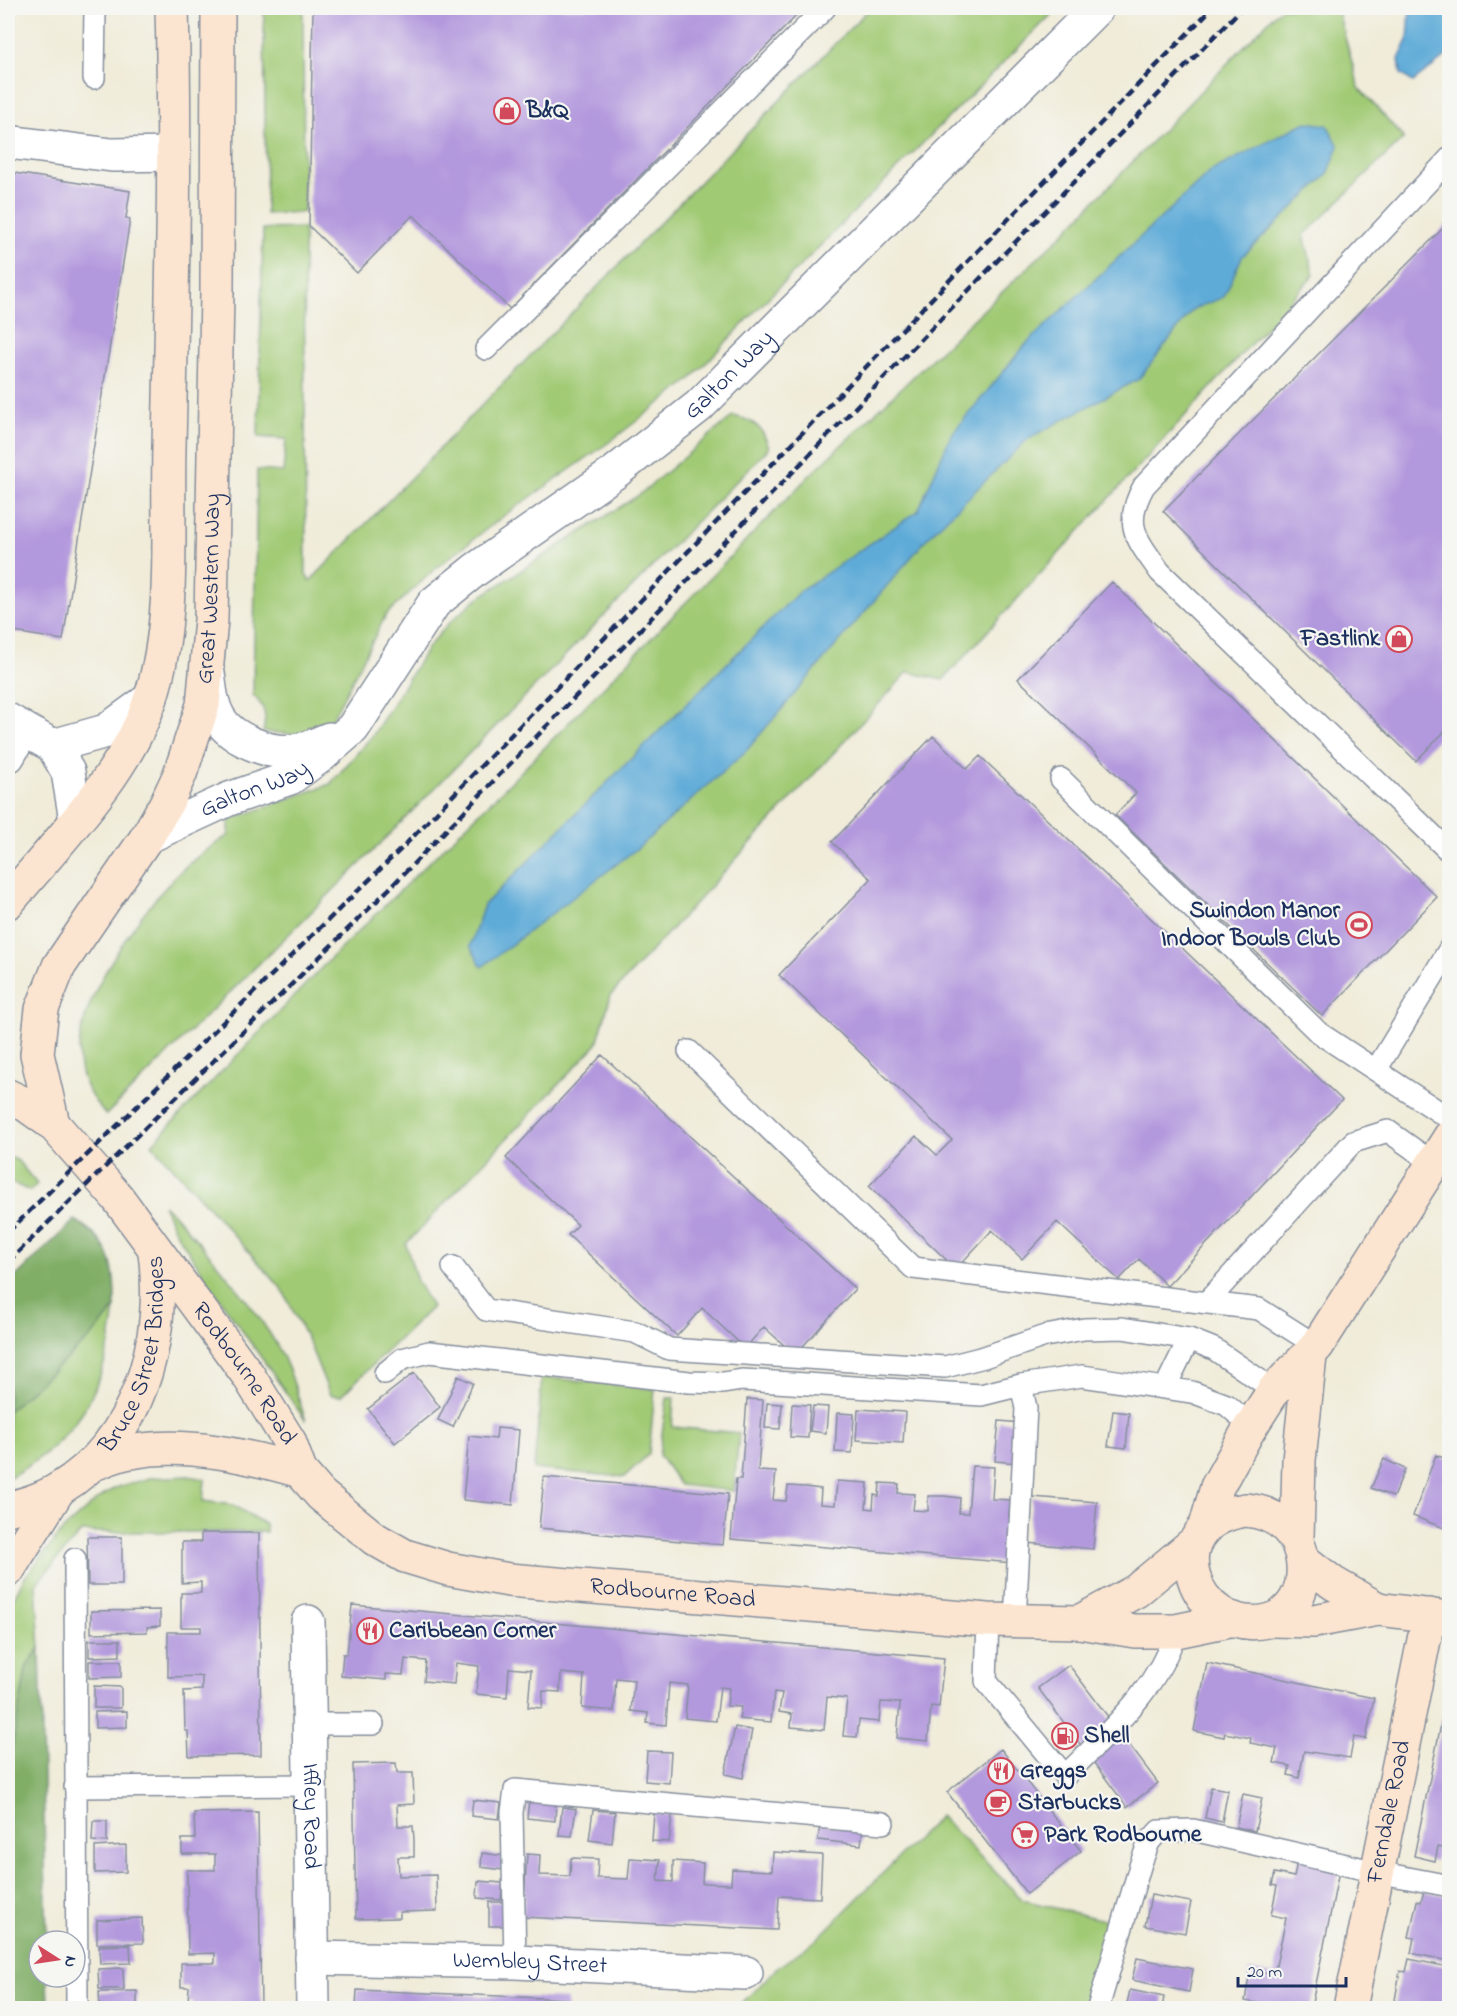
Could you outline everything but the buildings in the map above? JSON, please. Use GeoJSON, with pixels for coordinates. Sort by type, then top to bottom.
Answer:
{"type":"FeatureCollection","features":[{"type":"Feature","properties":{"kind":"main road","name":"Great Western Way"},"geometry":{"type":"LineString","coordinates":[[8,902],[76,820],[135,735],[151,698],[161,652],[167,602],[174,154],[172,8]]}},
{"type":"Feature","properties":{"kind":"main road","name":"Great Western Way"},"geometry":{"type":"LineString","coordinates":[[53,1124],[37,1054],[42,1009],[59,966],[147,837],[180,774],[203,705],[207,673],[217,294],[218,8]]}},
{"type":"Feature","properties":{"kind":"main road","name":"Bruce Street Bridges"},"geometry":{"type":"LineString","coordinates":[[8,1096],[25,1104],[53,1124],[117,1197],[155,1252],[159,1307],[143,1381],[116,1434],[92,1465],[59,1489],[8,1509]]}},
{"type":"Feature","properties":{"kind":"main road"},"geometry":{"type":"LineString","coordinates":[[1439,1616],[1378,1609],[1314,1621],[1260,1622],[1234,1619],[1220,1613],[1200,1594],[1192,1567],[1200,1534],[1217,1487],[1248,1431],[1274,1390],[1313,1351],[1441,1150]]}},
{"type":"Feature","properties":{"kind":"main road","name":"Rodbourne Road"},"geometry":{"type":"LineString","coordinates":[[155,1252],[248,1376],[289,1441],[300,1471],[352,1522],[387,1547],[427,1563],[475,1575],[1002,1621],[1079,1622],[1135,1632],[1176,1631],[1234,1619]]}},
{"type":"Feature","properties":{"kind":"main road"},"geometry":{"type":"LineString","coordinates":[[1271,1620],[1287,1609],[1296,1597],[1303,1573],[1300,1549],[1299,1460],[1313,1351]]}},
{"type":"Feature","properties":{"kind":"main road","name":"Rodbourne Road"},"geometry":{"type":"LineString","coordinates":[[92,1465],[131,1451],[172,1449],[242,1457],[300,1471]]}},
{"type":"Feature","properties":{"kind":"main road"},"geometry":{"type":"LineString","coordinates":[[8,1570],[59,1489]]}},
{"type":"Feature","properties":{"kind":"main road"},"geometry":{"type":"LineString","coordinates":[[1200,1534],[1218,1516],[1231,1512],[1259,1511],[1281,1521],[1300,1549],[1333,1583],[1378,1609]]}},
{"type":"Feature","properties":{"kind":"main road","name":"Rodbourne Road"},"geometry":{"type":"LineString","coordinates":[[1079,1622],[1136,1591],[1200,1534]]}},
{"type":"Feature","properties":{"kind":"main road","name":"Ferndale Road"},"geometry":{"type":"LineString","coordinates":[[1350,2008],[1377,1872],[1439,1616]]}},
{"type":"Feature","properties":{"kind":"street","name":"Galton Way"},"geometry":{"type":"LineString","coordinates":[[147,837],[229,799],[290,778],[322,755],[353,728],[434,603],[475,570],[614,473],[699,406],[1097,8]]}},
{"type":"Feature","properties":{"kind":"street"},"geometry":{"type":"LineString","coordinates":[[8,142],[112,155],[174,154]]}},
{"type":"Feature","properties":{"kind":"street","name":"Galton Way"},"geometry":{"type":"LineString","coordinates":[[207,673],[211,697],[220,719],[244,738],[260,746],[277,751],[293,752],[353,728]]}},
{"type":"Feature","properties":{"kind":"street"},"geometry":{"type":"LineString","coordinates":[[13,735],[53,746],[106,730],[151,698]]}},
{"type":"Feature","properties":{"kind":"street"},"geometry":{"type":"LineString","coordinates":[[53,746],[68,772],[76,820]]}},
{"type":"Feature","properties":{"kind":"street","name":"Iffley Road"},"geometry":{"type":"LineString","coordinates":[[308,1622],[313,2008]]}},
{"type":"Feature","properties":{"kind":"street","name":"Wembley Street"},"geometry":{"type":"LineString","coordinates":[[312,1958],[515,1962],[746,1973]]}},
{"type":"Feature","properties":{"kind":"lane"},"geometry":{"type":"LineString","coordinates":[[94,78],[95,8]]}},
{"type":"Feature","properties":{"kind":"lane"},"geometry":{"type":"LineString","coordinates":[[486,350],[825,8]]}},
{"type":"Feature","properties":{"kind":"lane"},"geometry":{"type":"LineString","coordinates":[[1449,158],[1144,486],[1132,517],[1133,530],[1160,572],[1449,852]]}},
{"type":"Feature","properties":{"kind":"lane"},"geometry":{"type":"LineString","coordinates":[[1061,779],[1319,1033],[1449,1119]]}},
{"type":"Feature","properties":{"kind":"lane"},"geometry":{"type":"LineString","coordinates":[[1376,1070],[1449,948]]}},
{"type":"Feature","properties":{"kind":"lane"},"geometry":{"type":"LineString","coordinates":[[689,1051],[913,1268],[1258,1309],[1313,1351]]}},
{"type":"Feature","properties":{"kind":"lane"},"geometry":{"type":"LineString","coordinates":[[1206,1303],[1353,1142],[1388,1131],[1441,1150]]}},
{"type":"Feature","properties":{"kind":"lane"},"geometry":{"type":"LineString","coordinates":[[453,1267],[486,1310],[635,1332],[669,1349],[945,1366],[984,1357],[1045,1336],[1084,1329],[1122,1328],[1189,1339],[1214,1349],[1274,1390]]}},
{"type":"Feature","properties":{"kind":"lane"},"geometry":{"type":"LineString","coordinates":[[1165,1388],[1189,1339]]}},
{"type":"Feature","properties":{"kind":"lane"},"geometry":{"type":"LineString","coordinates":[[385,1373],[402,1359],[429,1352],[711,1383],[742,1380],[981,1395],[1021,1385],[1082,1377],[1165,1388],[1216,1398],[1243,1419],[1248,1431]]}},
{"type":"Feature","properties":{"kind":"lane"},"geometry":{"type":"LineString","coordinates":[[1021,1385],[1026,1408],[1002,1621],[986,1681],[1065,1776],[1137,1703],[1168,1655],[1176,1631]]}},
{"type":"Feature","properties":{"kind":"lane"},"geometry":{"type":"LineString","coordinates":[[75,1559],[77,2008]]}},
{"type":"Feature","properties":{"kind":"lane"},"geometry":{"type":"LineString","coordinates":[[309,1724],[373,1724]]}},
{"type":"Feature","properties":{"kind":"lane"},"geometry":{"type":"LineString","coordinates":[[75,1787],[310,1785]]}},
{"type":"Feature","properties":{"kind":"lane"},"geometry":{"type":"LineString","coordinates":[[515,1962],[512,1812],[515,1790],[884,1823]]}},
{"type":"Feature","properties":{"kind":"lane"},"geometry":{"type":"LineString","coordinates":[[1098,2008],[1141,1863],[1149,1842],[1159,1831],[1193,1830],[1449,1886]]}},
{"type":"Feature","properties":{"kind":"green space"},"geometry":{"type":"Polygon","coordinates":[[[264,8],[303,8],[304,212],[266,214],[264,8]]]}},
{"type":"Feature","properties":{"kind":"green space"},"geometry":{"type":"Polygon","coordinates":[[[870,8],[1058,8],[769,297],[690,380],[608,443],[505,515],[436,568],[386,615],[330,723],[309,735],[263,732],[264,712],[253,695],[257,470],[283,472],[286,439],[258,437],[263,229],[304,228],[306,575],[310,581],[870,8]]]}},
{"type":"Feature","properties":{"kind":"green space"},"geometry":{"type":"Polygon","coordinates":[[[1281,8],[1337,8],[1359,88],[1404,138],[1304,235],[1314,275],[943,680],[908,672],[611,995],[597,1044],[406,1244],[417,1281],[432,1307],[341,1396],[330,1395],[309,1343],[282,1289],[152,1144],[325,964],[511,782],[811,474],[1060,237],[1281,8]]]}},
{"type":"Feature","properties":{"kind":"green space"},"geometry":{"type":"Polygon","coordinates":[[[733,416],[757,426],[764,435],[769,448],[380,844],[106,1115],[84,1083],[80,1067],[80,1037],[87,1012],[111,962],[127,937],[143,914],[175,877],[208,849],[229,835],[229,820],[330,784],[373,735],[428,647],[449,623],[475,600],[639,495],[733,416]]]}},
{"type":"Feature","properties":{"kind":"green space"},"geometry":{"type":"Polygon","coordinates":[[[8,1157],[17,1160],[37,1184],[30,1191],[8,1181],[8,1157]]]}},
{"type":"Feature","properties":{"kind":"green space"},"geometry":{"type":"Polygon","coordinates":[[[163,1205],[172,1212],[214,1260],[267,1329],[287,1365],[306,1421],[217,1295],[175,1231],[163,1205]]]}},
{"type":"Feature","properties":{"kind":"green space"},"geometry":{"type":"Polygon","coordinates":[[[75,1220],[97,1238],[109,1257],[114,1280],[115,1308],[92,1336],[8,1411],[8,1284],[75,1220]]]}},
{"type":"Feature","properties":{"kind":"green space"},"geometry":{"type":"Polygon","coordinates":[[[115,1308],[104,1363],[85,1408],[71,1428],[53,1447],[33,1463],[8,1478],[8,1411],[92,1336],[115,1308]]]}},
{"type":"Feature","properties":{"kind":"green space"},"geometry":{"type":"Polygon","coordinates":[[[542,1377],[655,1389],[649,1454],[624,1477],[534,1469],[542,1377]]]}},
{"type":"Feature","properties":{"kind":"green space"},"geometry":{"type":"Polygon","coordinates":[[[667,1398],[674,1398],[672,1427],[739,1433],[734,1491],[680,1485],[659,1455],[667,1398]]]}},
{"type":"Feature","properties":{"kind":"green space"},"geometry":{"type":"Polygon","coordinates":[[[188,1476],[205,1479],[203,1501],[233,1505],[266,1525],[266,1532],[81,1532],[36,1584],[40,1648],[27,1665],[8,1768],[8,1609],[24,1578],[64,1529],[98,1499],[115,1488],[150,1478],[188,1476]]]}},
{"type":"Feature","properties":{"kind":"green space"},"geometry":{"type":"Polygon","coordinates":[[[40,1648],[47,1929],[27,1929],[27,1989],[47,1989],[48,2008],[8,2008],[8,1768],[27,1665],[40,1648]]]}},
{"type":"Feature","properties":{"kind":"green space"},"geometry":{"type":"Polygon","coordinates":[[[940,1816],[1023,1900],[1112,1922],[1088,2008],[737,2008],[777,1968],[815,1941],[940,1816]]]}},
{"type":"Feature","properties":{"kind":"water"},"geometry":{"type":"Polygon","coordinates":[[[1410,8],[1450,8],[1449,54],[1413,82],[1401,74],[1399,59],[1408,40],[1410,8]]]}},
{"type":"Feature","properties":{"kind":"water"},"geometry":{"type":"Polygon","coordinates":[[[1306,122],[1327,125],[1339,146],[1328,174],[1242,257],[1224,297],[1193,309],[1139,379],[1029,438],[931,534],[746,751],[639,847],[482,967],[470,946],[484,905],[799,592],[918,511],[951,435],[1027,343],[1211,171],[1306,122]]]}},
{"type":"Feature","properties":{"kind":"railway"},"geometry":{"type":"LineString","coordinates":[[8,1232],[405,845],[1212,8]]}},
{"type":"Feature","properties":{"kind":"railway"},"geometry":{"type":"LineString","coordinates":[[8,1262],[389,889],[1242,8]]}},
{"type":"Feature","properties":{"kind":"place","name":"B&Q"},"geometry":{"type":"Point","coordinates":[507,111]}},
{"type":"Feature","properties":{"kind":"place","name":"Fastlink"},"geometry":{"type":"Point","coordinates":[1399,639]}},
{"type":"Feature","properties":{"kind":"place","name":"Swindon Manor Indoor Bowls Club"},"geometry":{"type":"Point","coordinates":[1359,925]}},
{"type":"Feature","properties":{"kind":"place","name":"Caribbean Corner"},"geometry":{"type":"Point","coordinates":[370,1631]}},
{"type":"Feature","properties":{"kind":"place","name":"Shell"},"geometry":{"type":"Point","coordinates":[1065,1736]}},
{"type":"Feature","properties":{"kind":"place","name":"Greggs"},"geometry":{"type":"Point","coordinates":[1001,1771]}},
{"type":"Feature","properties":{"kind":"place","name":"Starbucks"},"geometry":{"type":"Point","coordinates":[998,1803]}},
{"type":"Feature","properties":{"kind":"place","name":"Park Rodbourne"},"geometry":{"type":"Point","coordinates":[1025,1835]}}]}
